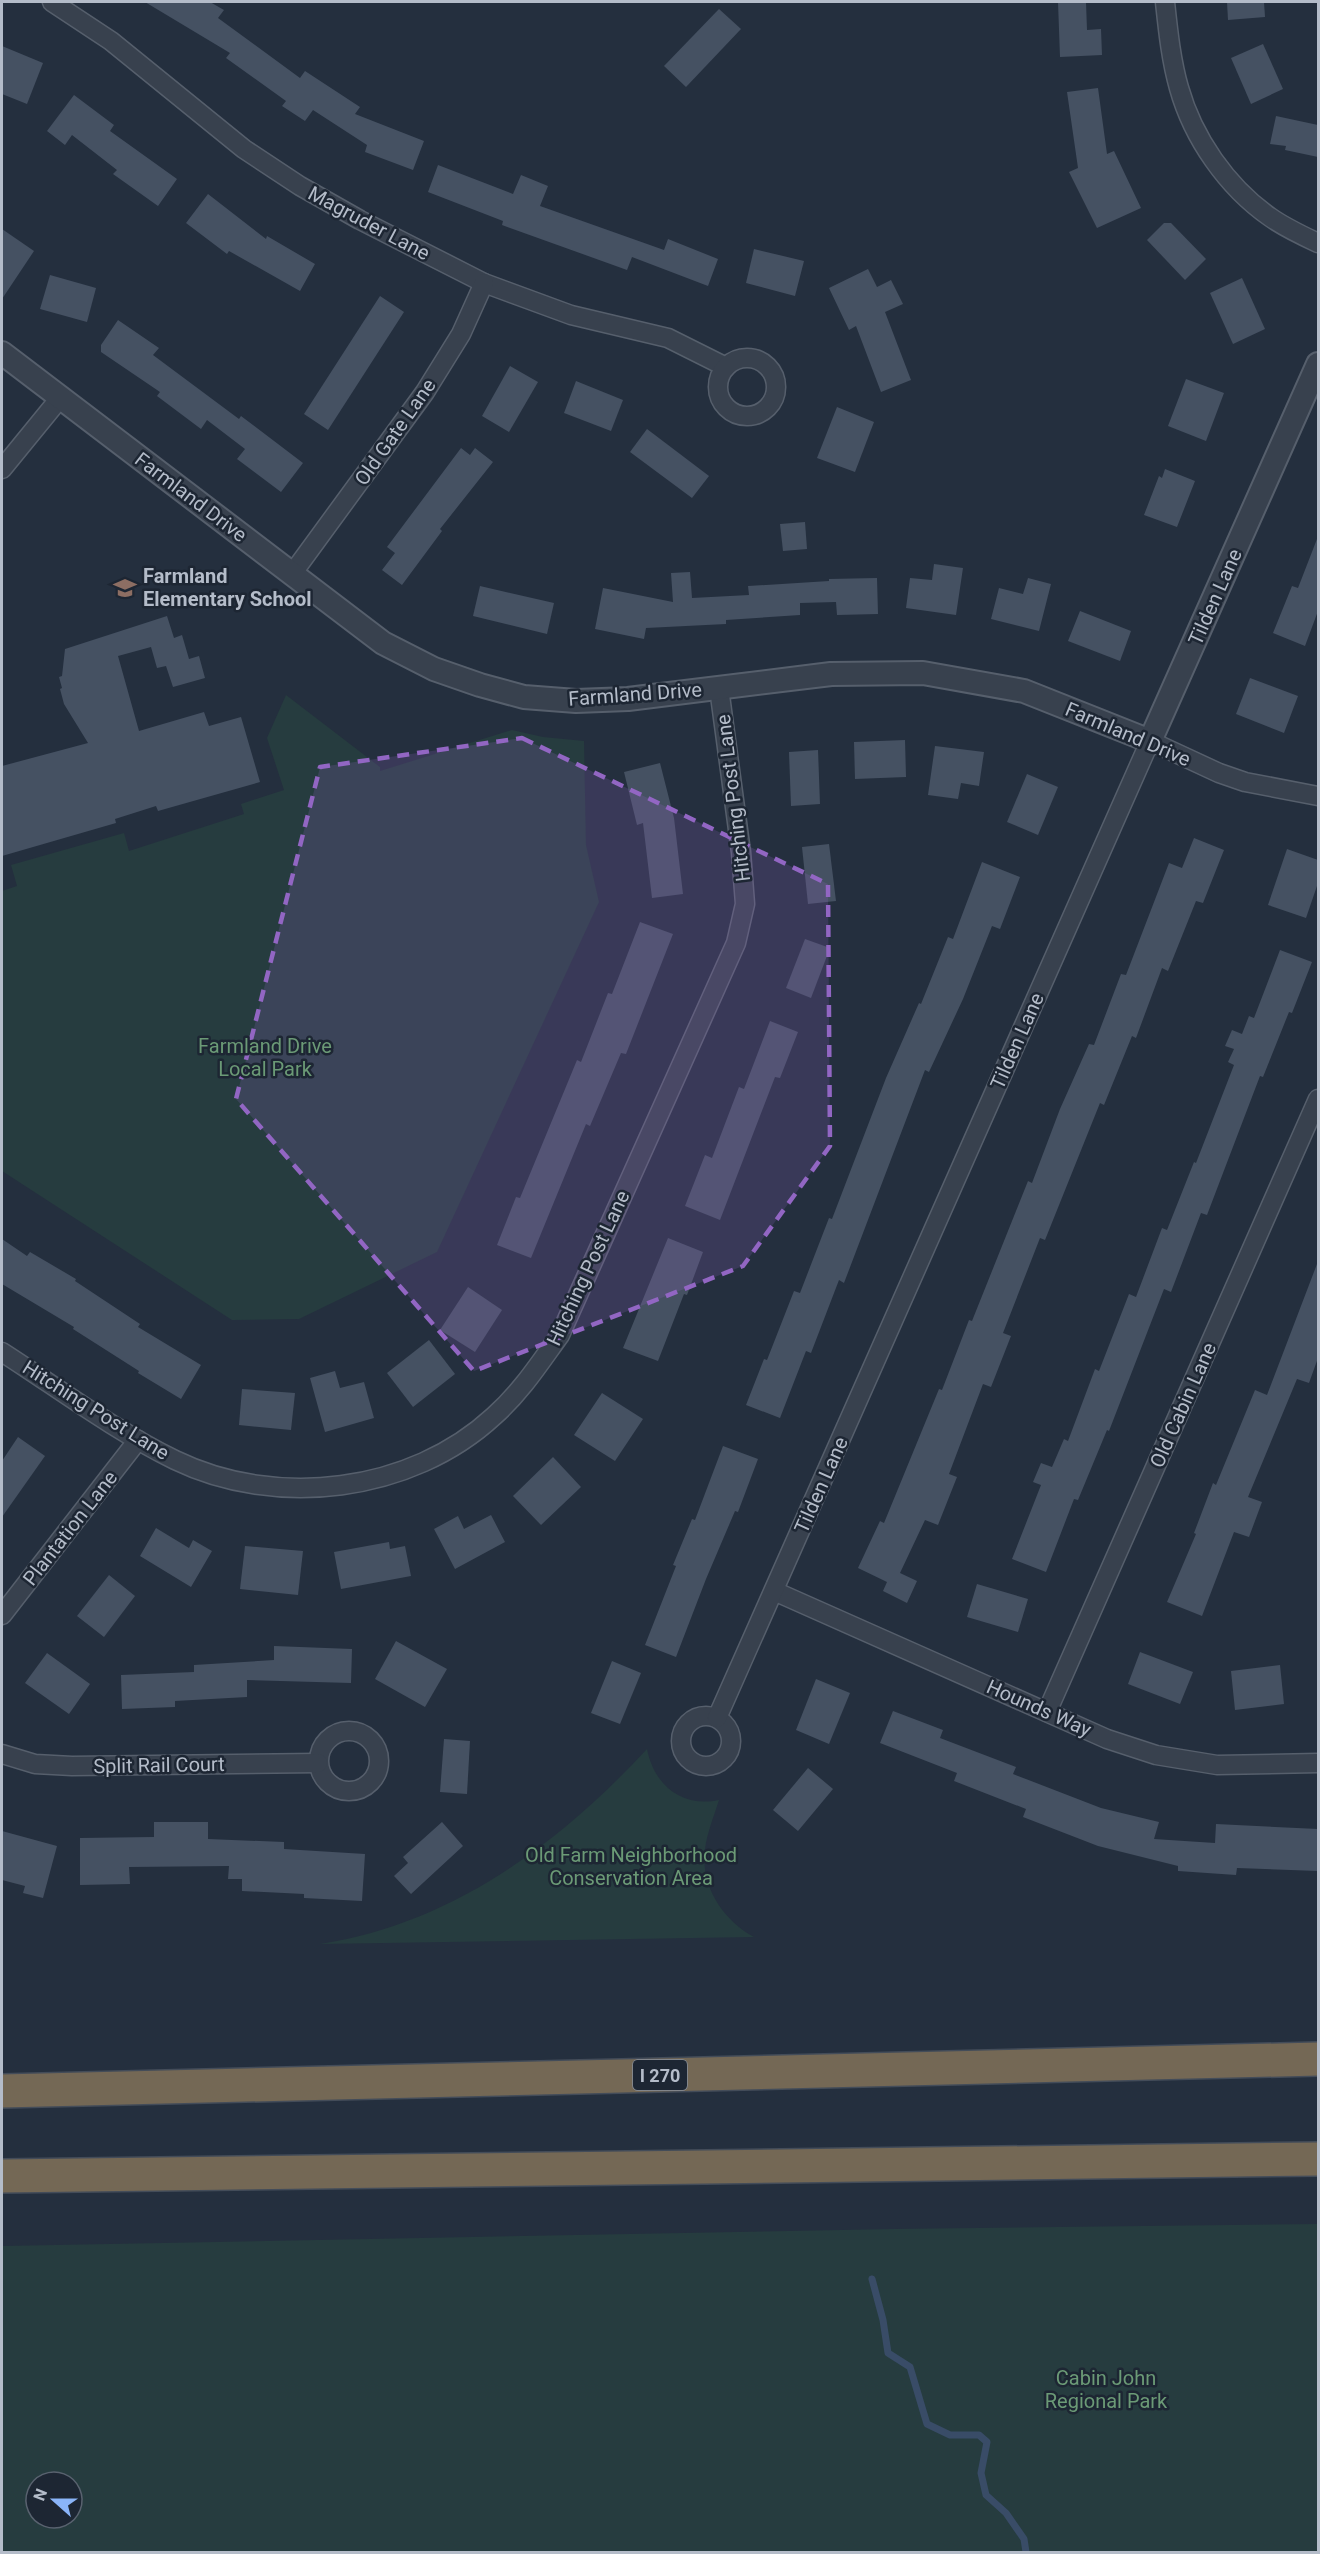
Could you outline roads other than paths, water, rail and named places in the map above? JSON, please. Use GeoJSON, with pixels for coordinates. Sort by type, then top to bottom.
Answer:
{"type":"FeatureCollection","features":[{"type":"Feature","properties":{"kind":"highway","name":"I 270"},"geometry":{"type":"LineString","coordinates":[[2,2091],[1318,2059]]}},
{"type":"Feature","properties":{"kind":"highway"},"geometry":{"type":"LineString","coordinates":[[2,2176],[1318,2159]]}},
{"type":"Feature","properties":{"kind":"street","name":"Magruder Lane"},"geometry":{"type":"LineString","coordinates":[[52,2],[111,41],[244,148],[300,186],[360,220],[484,283],[571,315],[668,338],[726,367]]}},
{"type":"Feature","properties":{"kind":"street"},"geometry":{"type":"LineString","coordinates":[[1165,2],[1168,34],[1178,87],[1189,118],[1204,146],[1222,171],[1270,218],[1318,243]]}},
{"type":"Feature","properties":{"kind":"street","name":"Old Gate Lane"},"geometry":{"type":"LineString","coordinates":[[292,574],[425,392],[461,334],[484,283]]}},
{"type":"Feature","properties":{"kind":"street","name":"Farmland Drive"},"geometry":{"type":"LineString","coordinates":[[2,353],[383,643],[434,669],[524,697],[576,701],[628,699],[831,674],[923,673],[1024,691],[1150,741],[1219,773],[1245,782],[1318,796]]}},
{"type":"Feature","properties":{"kind":"street","name":"Tilden Lane"},"geometry":{"type":"LineString","coordinates":[[717,1718],[1318,364]]}},
{"type":"Feature","properties":{"kind":"street"},"geometry":{"type":"LineString","coordinates":[[2,469],[60,398]]}},
{"type":"Feature","properties":{"kind":"street","name":"Hitching Post Lane"},"geometry":{"type":"LineString","coordinates":[[2,1352],[138,1440],[177,1461],[243,1482],[271,1487],[299,1488],[376,1480],[436,1456],[493,1418],[532,1376],[560,1335],[736,944],[745,904],[741,852],[719,688]]}},
{"type":"Feature","properties":{"kind":"street","name":"Old Cabin Lane"},"geometry":{"type":"LineString","coordinates":[[1047,1712],[1318,1098]]}},
{"type":"Feature","properties":{"kind":"street","name":"Plantation Lane"},"geometry":{"type":"LineString","coordinates":[[2,1615],[138,1440]]}},
{"type":"Feature","properties":{"kind":"street","name":"Hounds Way"},"geometry":{"type":"LineString","coordinates":[[774,1591],[1107,1738],[1156,1755],[1217,1765],[1318,1763]]}},
{"type":"Feature","properties":{"kind":"street","name":"Split Rail Court"},"geometry":{"type":"LineString","coordinates":[[2,1754],[35,1764],[72,1766],[318,1763]]}},
{"type":"Feature","properties":{"kind":"waterway"},"geometry":{"type":"LineString","coordinates":[[872,2279],[883,2320],[888,2353],[910,2367],[927,2424],[950,2435],[979,2435],[987,2442],[981,2473],[986,2495],[1006,2513],[1024,2539],[1026,2552]]}},
{"type":"Feature","properties":{"kind":"place","name":"Farmland Elementary School"},"geometry":{"type":"Point","coordinates":[125,588]}},
{"type":"Feature","properties":{"kind":"park label","name":"Farmland Drive Local Park"},"geometry":{"type":"Point","coordinates":[265,1058]}},
{"type":"Feature","properties":{"kind":"park label","name":"Old Farm Neighborhood Conservation Area"},"geometry":{"type":"Point","coordinates":[631,1866]}},
{"type":"Feature","properties":{"kind":"park label","name":"Cabin John Regional Park"},"geometry":{"type":"Point","coordinates":[1106,2390]}}]}
